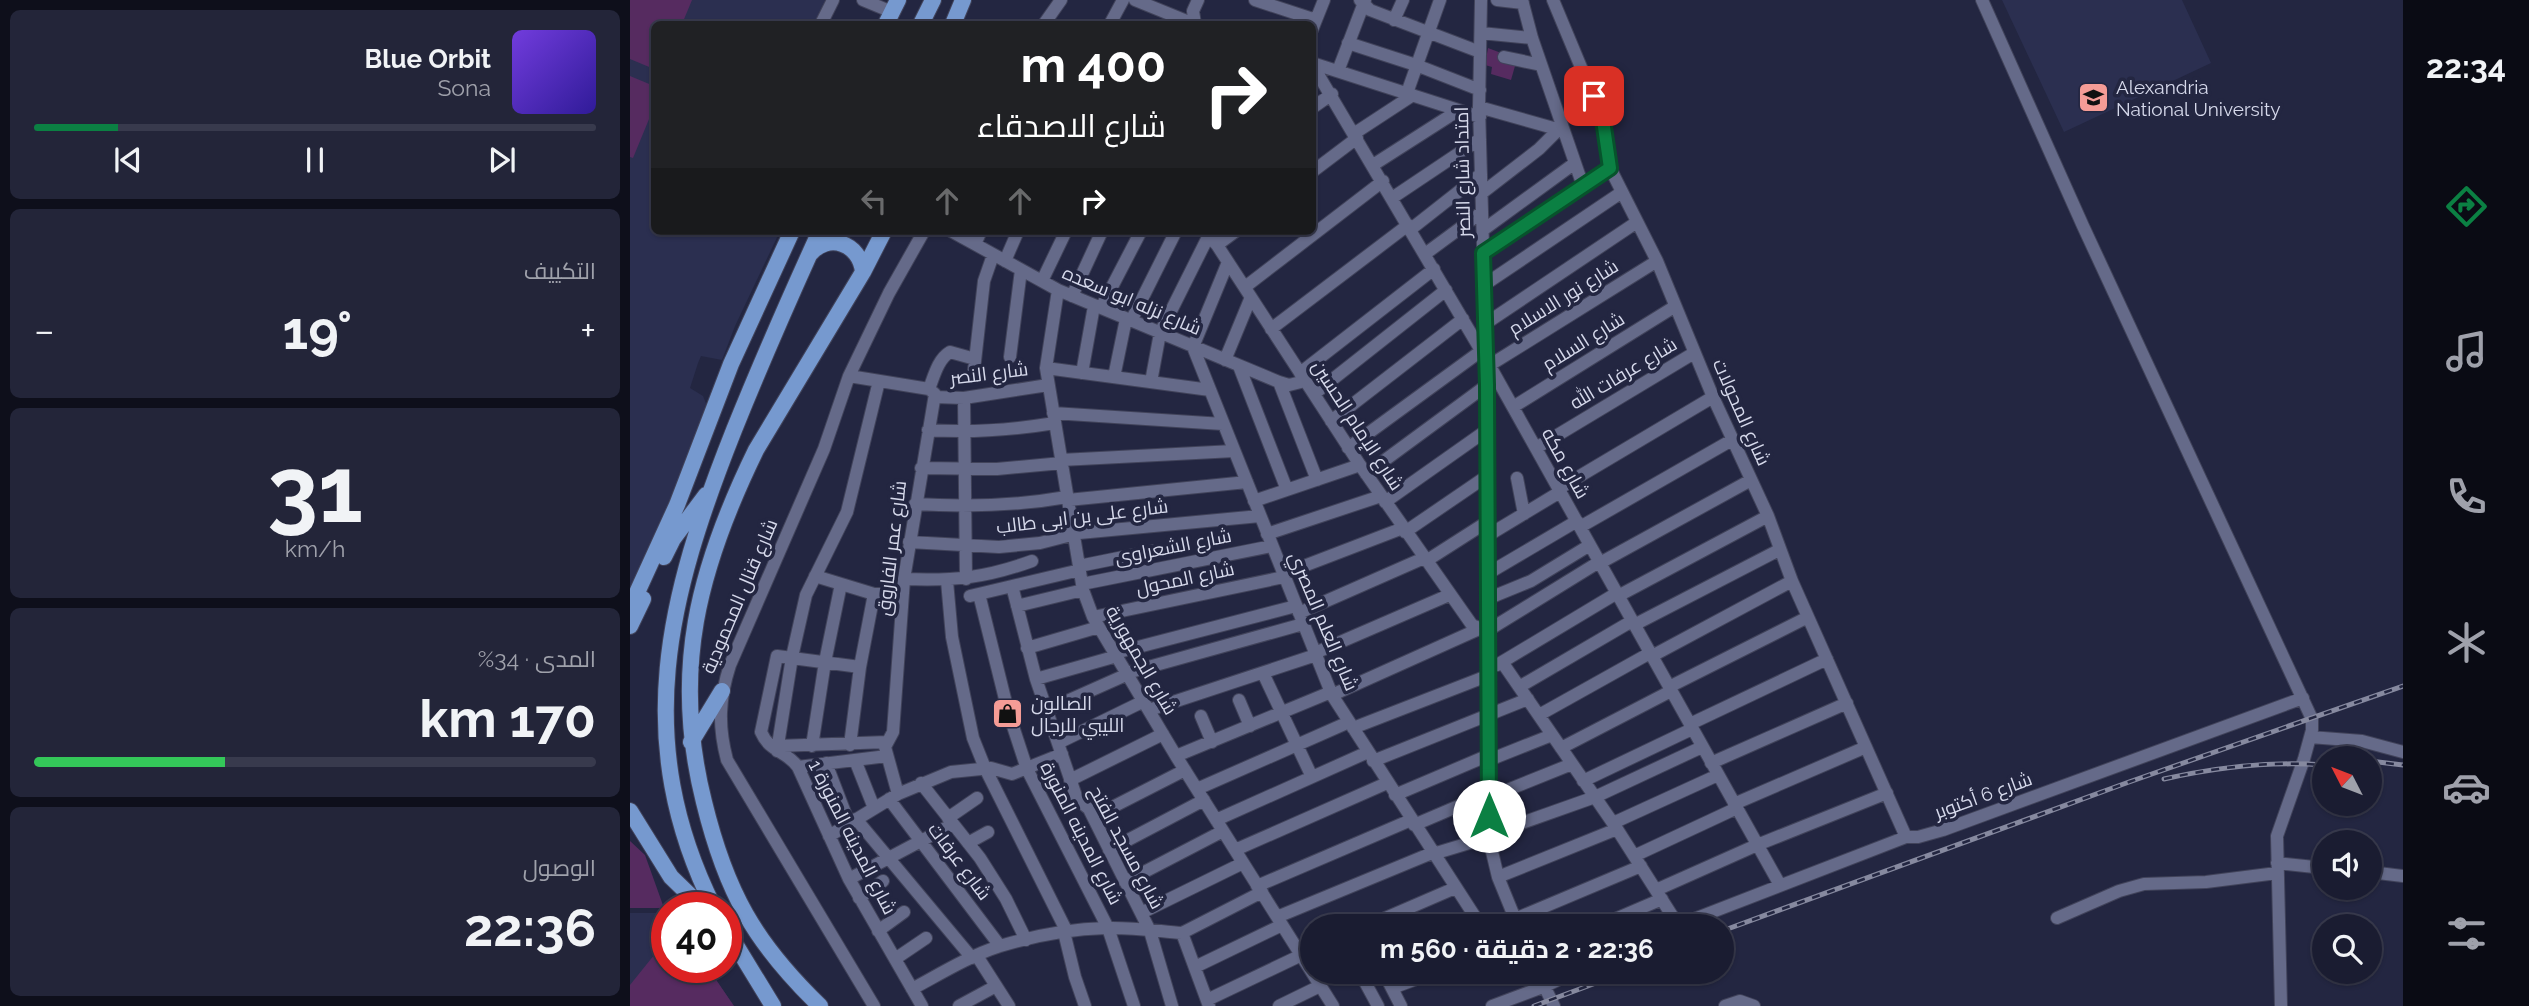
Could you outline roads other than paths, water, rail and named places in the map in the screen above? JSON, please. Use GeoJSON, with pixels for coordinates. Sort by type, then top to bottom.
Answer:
{"type":"FeatureCollection","features":[{"type":"Feature","properties":{"kind":"main road"},"geometry":{"type":"LineString","coordinates":[[922,21],[933,0]]}},
{"type":"Feature","properties":{"kind":"main road"},"geometry":{"type":"LineString","coordinates":[[954,21],[963,0]]}},
{"type":"Feature","properties":{"kind":"main road"},"geometry":{"type":"LineString","coordinates":[[630,608],[677,505],[732,364],[790,235]]}},
{"type":"Feature","properties":{"kind":"main road"},"geometry":{"type":"LineString","coordinates":[[707,892],[687,847],[673,801],[665,753],[665,665],[672,623],[710,490],[818,235]]}},
{"type":"Feature","properties":{"kind":"main road","name":"شارع قنال المحمودية"},"geometry":{"type":"LineString","coordinates":[[820,1006],[769,952],[734,896],[715,847],[691,742],[689,695],[692,639],[703,584],[721,530],[756,450],[863,272],[882,235]]}},
{"type":"Feature","properties":{"kind":"main road"},"geometry":{"type":"LineString","coordinates":[[808,256],[822,244],[839,242],[858,255],[863,272]]}},
{"type":"Feature","properties":{"kind":"main road"},"geometry":{"type":"LineString","coordinates":[[630,626],[673,539],[710,490]]}},
{"type":"Feature","properties":{"kind":"main road"},"geometry":{"type":"LineString","coordinates":[[691,742],[723,691]]}},
{"type":"Feature","properties":{"kind":"main road"},"geometry":{"type":"LineString","coordinates":[[630,811],[634,824],[671,877],[686,892]]}},
{"type":"Feature","properties":{"kind":"main road"},"geometry":{"type":"LineString","coordinates":[[742,955],[773,1006]]}},
{"type":"Feature","properties":{"kind":"street"},"geometry":{"type":"LineString","coordinates":[[825,21],[833,0]]}},
{"type":"Feature","properties":{"kind":"street"},"geometry":{"type":"LineString","coordinates":[[863,0],[892,12]]}},
{"type":"Feature","properties":{"kind":"street"},"geometry":{"type":"LineString","coordinates":[[1046,21],[1060,0]]}},
{"type":"Feature","properties":{"kind":"street"},"geometry":{"type":"LineString","coordinates":[[1112,21],[1123,0]]}},
{"type":"Feature","properties":{"kind":"street"},"geometry":{"type":"LineString","coordinates":[[1135,0],[1153,3],[1189,21]]}},
{"type":"Feature","properties":{"kind":"street"},"geometry":{"type":"LineString","coordinates":[[1195,21],[1193,11],[1198,0]]}},
{"type":"Feature","properties":{"kind":"street"},"geometry":{"type":"LineString","coordinates":[[1255,0],[1305,21]]}},
{"type":"Feature","properties":{"kind":"street"},"geometry":{"type":"LineString","coordinates":[[1316,21],[1324,0]]}},
{"type":"Feature","properties":{"kind":"street"},"geometry":{"type":"LineString","coordinates":[[1394,20],[1403,0]]}},
{"type":"Feature","properties":{"kind":"street"},"geometry":{"type":"LineString","coordinates":[[1316,169],[1410,94],[1416,65],[1440,0]]}},
{"type":"Feature","properties":{"kind":"street","name":"امتداد شارع النصر"},"geometry":{"type":"LineString","coordinates":[[1481,0],[1480,139],[1487,385],[1487,598],[1483,630],[1487,673],[1489,836],[1498,877],[1513,914]]}},
{"type":"Feature","properties":{"kind":"street"},"geometry":{"type":"LineString","coordinates":[[1497,0],[1522,2],[1561,131],[1583,186]]}},
{"type":"Feature","properties":{"kind":"street","name":"شارع المحولات"},"geometry":{"type":"LineString","coordinates":[[1553,0],[1603,120],[1610,168],[1657,261],[1694,354],[1768,516],[1792,581],[1906,837]]}},
{"type":"Feature","properties":{"kind":"street"},"geometry":{"type":"LineString","coordinates":[[1982,0],[2083,226],[2312,719],[2310,737],[2279,827],[2277,868],[2281,1006]]}},
{"type":"Feature","properties":{"kind":"street"},"geometry":{"type":"LineString","coordinates":[[1363,1],[1370,10],[1480,52]]}},
{"type":"Feature","properties":{"kind":"street"},"geometry":{"type":"LineString","coordinates":[[1338,71],[1363,1]]}},
{"type":"Feature","properties":{"kind":"street"},"geometry":{"type":"LineString","coordinates":[[1481,33],[1532,38]]}},
{"type":"Feature","properties":{"kind":"street"},"geometry":{"type":"LineString","coordinates":[[1348,43],[1480,90]]}},
{"type":"Feature","properties":{"kind":"street"},"geometry":{"type":"LineString","coordinates":[[1504,57],[1541,65]]}},
{"type":"Feature","properties":{"kind":"street"},"geometry":{"type":"LineString","coordinates":[[1316,64],[1459,110],[1480,112],[1561,131]]}},
{"type":"Feature","properties":{"kind":"street","name":"شارع مكه"},"geometry":{"type":"LineString","coordinates":[[1316,69],[1486,359],[1780,885]]}},
{"type":"Feature","properties":{"kind":"street"},"geometry":{"type":"LineString","coordinates":[[1316,105],[1332,94]]}},
{"type":"Feature","properties":{"kind":"street"},"geometry":{"type":"LineString","coordinates":[[1373,165],[1459,110]]}},
{"type":"Feature","properties":{"kind":"street"},"geometry":{"type":"LineString","coordinates":[[1482,193],[1561,131]]}},
{"type":"Feature","properties":{"kind":"street"},"geometry":{"type":"LineString","coordinates":[[1392,198],[1480,139]]}},
{"type":"Feature","properties":{"kind":"street"},"geometry":{"type":"LineString","coordinates":[[1483,230],[1574,163]]}},
{"type":"Feature","properties":{"kind":"street"},"geometry":{"type":"LineString","coordinates":[[1483,253],[1610,168]]}},
{"type":"Feature","properties":{"kind":"street"},"geometry":{"type":"LineString","coordinates":[[1271,329],[1481,174]]}},
{"type":"Feature","properties":{"kind":"street"},"geometry":{"type":"LineString","coordinates":[[1225,360],[1248,292],[1382,181]]}},
{"type":"Feature","properties":{"kind":"street"},"geometry":{"type":"LineString","coordinates":[[1484,285],[1622,192]]}},
{"type":"Feature","properties":{"kind":"street"},"geometry":{"type":"LineString","coordinates":[[1425,254],[1482,212]]}},
{"type":"Feature","properties":{"kind":"street"},"geometry":{"type":"LineString","coordinates":[[1485,324],[1637,222]]}},
{"type":"Feature","properties":{"kind":"street","name":"شارع قنال المحمودية"},"geometry":{"type":"LineString","coordinates":[[874,1006],[727,760],[720,734],[723,691],[730,665],[824,449],[849,376],[889,293],[922,235]]}},
{"type":"Feature","properties":{"kind":"street","name":"شارع نزله ابو سعده"},"geometry":{"type":"LineString","coordinates":[[960,235],[1058,290],[1193,347],[1289,385],[1303,377]]}},
{"type":"Feature","properties":{"kind":"street"},"geometry":{"type":"LineString","coordinates":[[975,244],[979,235]]}},
{"type":"Feature","properties":{"kind":"street"},"geometry":{"type":"LineString","coordinates":[[999,258],[1015,235]]}},
{"type":"Feature","properties":{"kind":"street"},"geometry":{"type":"LineString","coordinates":[[1042,281],[1064,235]]}},
{"type":"Feature","properties":{"kind":"street"},"geometry":{"type":"LineString","coordinates":[[1072,296],[1100,235]]}},
{"type":"Feature","properties":{"kind":"street"},"geometry":{"type":"LineString","coordinates":[[1082,373],[1098,307],[1139,235]]}},
{"type":"Feature","properties":{"kind":"street"},"geometry":{"type":"LineString","coordinates":[[1114,377],[1128,320],[1174,235]]}},
{"type":"Feature","properties":{"kind":"street"},"geometry":{"type":"LineString","coordinates":[[1151,382],[1160,333],[1211,237]]}},
{"type":"Feature","properties":{"kind":"street","name":"شارع الإمام الحسين"},"geometry":{"type":"LineString","coordinates":[[1211,237],[1348,448],[1466,620],[1483,630]]}},
{"type":"Feature","properties":{"kind":"street","name":"شارع عمر الفاروق"},"geometry":{"type":"LineString","coordinates":[[893,797],[887,742],[893,732],[902,594],[932,393],[946,353],[950,352],[975,365],[984,281],[999,258]]}},
{"type":"Feature","properties":{"kind":"street","name":"شارع نور الاسلام"},"geometry":{"type":"LineString","coordinates":[[1348,448],[1486,359],[1657,261]]}},
{"type":"Feature","properties":{"kind":"street"},"geometry":{"type":"LineString","coordinates":[[1193,347],[1228,262]]}},
{"type":"Feature","properties":{"kind":"street"},"geometry":{"type":"LineString","coordinates":[[1303,377],[1434,269]]}},
{"type":"Feature","properties":{"kind":"street"},"geometry":{"type":"LineString","coordinates":[[1010,357],[1021,270]]}},
{"type":"Feature","properties":{"kind":"street","name":"شارع الجمهورية"},"geometry":{"type":"LineString","coordinates":[[1058,290],[1046,368],[1083,587],[1096,622],[1176,756],[1280,921],[1300,944]]}},
{"type":"Feature","properties":{"kind":"street"},"geometry":{"type":"LineString","coordinates":[[1314,394],[1446,290]]}},
{"type":"Feature","properties":{"kind":"street","name":"شارع السلام"},"geometry":{"type":"LineString","coordinates":[[1513,407],[1674,307]]}},
{"type":"Feature","properties":{"kind":"street"},"geometry":{"type":"LineString","coordinates":[[1331,421],[1463,319]]}},
{"type":"Feature","properties":{"kind":"street","name":"شارع العلم المصري"},"geometry":{"type":"LineString","coordinates":[[1193,347],[1331,694],[1472,914]]}},
{"type":"Feature","properties":{"kind":"street","name":"شارع عرفات الله"},"geometry":{"type":"LineString","coordinates":[[1535,447],[1694,354]]}},
{"type":"Feature","properties":{"kind":"street"},"geometry":{"type":"LineString","coordinates":[[1239,366],[1287,490]]}},
{"type":"Feature","properties":{"kind":"street"},"geometry":{"type":"LineString","coordinates":[[1046,368],[1210,390]]}},
{"type":"Feature","properties":{"kind":"street"},"geometry":{"type":"LineString","coordinates":[[849,376],[932,393]]}},
{"type":"Feature","properties":{"kind":"street"},"geometry":{"type":"LineString","coordinates":[[879,381],[847,512],[806,595],[792,657],[777,749],[887,742]]}},
{"type":"Feature","properties":{"kind":"street"},"geometry":{"type":"LineString","coordinates":[[1279,382],[1317,480]]}},
{"type":"Feature","properties":{"kind":"street","name":"شارع النصر"},"geometry":{"type":"LineString","coordinates":[[932,393],[964,398],[1048,385]]}},
{"type":"Feature","properties":{"kind":"street"},"geometry":{"type":"LineString","coordinates":[[1254,501],[1317,480],[1363,470],[1487,385]]}},
{"type":"Feature","properties":{"kind":"street"},"geometry":{"type":"LineString","coordinates":[[1046,710],[1127,674],[1299,614],[1524,514],[1713,397]]}},
{"type":"Feature","properties":{"kind":"street"},"geometry":{"type":"LineString","coordinates":[[964,398],[966,579]]}},
{"type":"Feature","properties":{"kind":"street"},"geometry":{"type":"LineString","coordinates":[[928,429],[964,432],[1010,430],[1054,418],[1223,424]]}},
{"type":"Feature","properties":{"kind":"street","name":"شارع الشعراوى"},"geometry":{"type":"LineString","coordinates":[[1017,606],[1270,540],[1383,499],[1487,429]]}},
{"type":"Feature","properties":{"kind":"street"},"geometry":{"type":"LineString","coordinates":[[1487,573],[1732,440]]}},
{"type":"Feature","properties":{"kind":"street"},"geometry":{"type":"LineString","coordinates":[[921,468],[1008,468],[1061,461],[1234,451]]}},
{"type":"Feature","properties":{"kind":"street","name":"شارع المحول"},"geometry":{"type":"LineString","coordinates":[[1027,648],[1096,622],[1284,575],[1404,529],[1487,476]]}},
{"type":"Feature","properties":{"kind":"street"},"geometry":{"type":"LineString","coordinates":[[1517,478],[1524,514]]}},
{"type":"Feature","properties":{"kind":"street"},"geometry":{"type":"LineString","coordinates":[[1176,756],[1483,630],[1751,480]]}},
{"type":"Feature","properties":{"kind":"street"},"geometry":{"type":"LineString","coordinates":[[915,504],[999,506],[1247,482]]}},
{"type":"Feature","properties":{"kind":"street","name":"شارع على بن ابى طالب"},"geometry":{"type":"LineString","coordinates":[[909,542],[999,547],[1040,543],[1074,535],[1260,516]]}},
{"type":"Feature","properties":{"kind":"street"},"geometry":{"type":"LineString","coordinates":[[1109,850],[1200,795],[1297,745],[1487,673],[1618,595],[1768,516]]}},
{"type":"Feature","properties":{"kind":"street"},"geometry":{"type":"LineString","coordinates":[[1487,598],[1531,581],[1590,545]]}},
{"type":"Feature","properties":{"kind":"street"},"geometry":{"type":"LineString","coordinates":[[1519,687],[1633,623],[1779,550]]}},
{"type":"Feature","properties":{"kind":"street"},"geometry":{"type":"LineString","coordinates":[[1012,586],[1153,551]]}},
{"type":"Feature","properties":{"kind":"street"},"geometry":{"type":"LineString","coordinates":[[904,579],[966,579],[1000,572],[1032,561]]}},
{"type":"Feature","properties":{"kind":"street"},"geometry":{"type":"LineString","coordinates":[[815,576],[874,594],[902,594]]}},
{"type":"Feature","properties":{"kind":"street"},"geometry":{"type":"LineString","coordinates":[[947,580],[952,637],[962,694],[974,738],[985,768],[1065,932],[1085,1006]]}},
{"type":"Feature","properties":{"kind":"street"},"geometry":{"type":"LineString","coordinates":[[1539,715],[1792,581]]}},
{"type":"Feature","properties":{"kind":"street"},"geometry":{"type":"LineString","coordinates":[[812,746],[841,584]]}},
{"type":"Feature","properties":{"kind":"street","name":"شارع المدينه المنورة"},"geometry":{"type":"LineString","coordinates":[[1012,586],[974,595],[1027,769],[1108,928],[1134,1006]]}},
{"type":"Feature","properties":{"kind":"street","name":"شارع مسجد الفتح"},"geometry":{"type":"LineString","coordinates":[[1012,586],[1036,679],[1077,799],[1087,806],[1150,931],[1172,1006]]}},
{"type":"Feature","properties":{"kind":"street"},"geometry":{"type":"LineString","coordinates":[[850,745],[860,667],[874,594]]}},
{"type":"Feature","properties":{"kind":"street"},"geometry":{"type":"LineString","coordinates":[[829,836],[921,783],[951,772],[985,768],[1009,774],[1027,769],[1060,749],[1146,706],[1263,673],[1315,654],[1449,595]]}},
{"type":"Feature","properties":{"kind":"street"},"geometry":{"type":"LineString","coordinates":[[1036,679],[1116,655],[1299,614]]}},
{"type":"Feature","properties":{"kind":"street"},"geometry":{"type":"LineString","coordinates":[[1561,748],[1808,617]]}},
{"type":"Feature","properties":{"kind":"street","name":"شارع المدينه المنورة 1"},"geometry":{"type":"LineString","coordinates":[[792,657],[778,655],[775,658],[761,732],[765,741],[798,766],[849,879],[922,1006]]}},
{"type":"Feature","properties":{"kind":"street"},"geometry":{"type":"LineString","coordinates":[[792,657],[860,667]]}},
{"type":"Feature","properties":{"kind":"street"},"geometry":{"type":"LineString","coordinates":[[1583,780],[1827,659]]}},
{"type":"Feature","properties":{"kind":"street"},"geometry":{"type":"LineString","coordinates":[[1502,662],[1615,826],[1671,914]]}},
{"type":"Feature","properties":{"kind":"street"},"geometry":{"type":"LineString","coordinates":[[1263,673],[1312,777]]}},
{"type":"Feature","properties":{"kind":"street","name":"شارع 6 أكتوبر"},"geometry":{"type":"LineString","coordinates":[[1705,914],[1906,837],[1918,837],[1943,830],[2303,698]]}},
{"type":"Feature","properties":{"kind":"street"},"geometry":{"type":"LineString","coordinates":[[1125,882],[1220,825],[1312,777],[1488,716],[1528,699]]}},
{"type":"Feature","properties":{"kind":"street"},"geometry":{"type":"LineString","coordinates":[[1239,700],[1250,726]]}},
{"type":"Feature","properties":{"kind":"street"},"geometry":{"type":"LineString","coordinates":[[1498,877],[1615,826],[1715,769],[1847,704]]}},
{"type":"Feature","properties":{"kind":"street"},"geometry":{"type":"LineString","coordinates":[[1201,716],[1212,742]]}},
{"type":"Feature","properties":{"kind":"street"},"geometry":{"type":"LineString","coordinates":[[1070,780],[1163,734]]}},
{"type":"Feature","properties":{"kind":"street"},"geometry":{"type":"LineString","coordinates":[[1395,795],[1552,735]]}},
{"type":"Feature","properties":{"kind":"street"},"geometry":{"type":"LineString","coordinates":[[2310,737],[2362,741],[2403,752]]}},
{"type":"Feature","properties":{"kind":"street"},"geometry":{"type":"LineString","coordinates":[[1195,967],[1280,921],[1432,853],[1489,836],[1595,797],[1702,747]]}},
{"type":"Feature","properties":{"kind":"street"},"geometry":{"type":"LineString","coordinates":[[1532,914],[1638,861],[1735,806],[1866,747]]}},
{"type":"Feature","properties":{"kind":"street"},"geometry":{"type":"LineString","coordinates":[[798,766],[887,756]]}},
{"type":"Feature","properties":{"kind":"street"},"geometry":{"type":"LineString","coordinates":[[855,760],[874,808]]}},
{"type":"Feature","properties":{"kind":"street"},"geometry":{"type":"LineString","coordinates":[[826,763],[853,821],[974,957],[1009,1006]]}},
{"type":"Feature","properties":{"kind":"street"},"geometry":{"type":"LineString","coordinates":[[912,989],[974,957],[1000,946],[1026,940],[1065,932],[1108,928],[1182,933],[1259,889],[1412,822],[1572,764]]}},
{"type":"Feature","properties":{"kind":"street"},"geometry":{"type":"LineString","coordinates":[[1093,817],[1185,770]]}},
{"type":"Feature","properties":{"kind":"street"},"geometry":{"type":"LineString","coordinates":[[921,783],[968,843],[1006,899],[1026,940]]}},
{"type":"Feature","properties":{"kind":"street"},"geometry":{"type":"LineString","coordinates":[[1235,849],[1387,783]]}},
{"type":"Feature","properties":{"kind":"street"},"geometry":{"type":"LineString","coordinates":[[1622,914],[1757,845],[1886,793]]}},
{"type":"Feature","properties":{"kind":"street","name":"شارع عرفات"},"geometry":{"type":"LineString","coordinates":[[893,797],[920,841],[1000,946]]}},
{"type":"Feature","properties":{"kind":"street"},"geometry":{"type":"LineString","coordinates":[[849,879],[920,841],[977,799]]}},
{"type":"Feature","properties":{"kind":"street"},"geometry":{"type":"LineString","coordinates":[[968,843],[988,832]]}},
{"type":"Feature","properties":{"kind":"street"},"geometry":{"type":"LineString","coordinates":[[1141,913],[1243,863]]}},
{"type":"Feature","properties":{"kind":"street"},"geometry":{"type":"LineString","coordinates":[[2057,918],[2119,891],[2144,884],[2206,882],[2277,868],[2312,867]]}},
{"type":"Feature","properties":{"kind":"street"},"geometry":{"type":"LineString","coordinates":[[2382,873],[2403,876]]}},
{"type":"Feature","properties":{"kind":"street"},"geometry":{"type":"LineString","coordinates":[[859,898],[883,881]]}},
{"type":"Feature","properties":{"kind":"street"},"geometry":{"type":"LineString","coordinates":[[1395,914],[1455,888]]}},
{"type":"Feature","properties":{"kind":"street"},"geometry":{"type":"LineString","coordinates":[[878,930],[904,912]]}},
{"type":"Feature","properties":{"kind":"street"},"geometry":{"type":"LineString","coordinates":[[1182,933],[1208,1003],[1300,956]]}},
{"type":"Feature","properties":{"kind":"street"},"geometry":{"type":"LineString","coordinates":[[895,958],[926,938]]}},
{"type":"Feature","properties":{"kind":"street"},"geometry":{"type":"LineString","coordinates":[[1279,1006],[1308,984]]}},
{"type":"Feature","properties":{"kind":"street","name":"شارع الجمهورية"},"geometry":{"type":"LineString","coordinates":[[1321,984],[1333,1006]]}},
{"type":"Feature","properties":{"kind":"street"},"geometry":{"type":"LineString","coordinates":[[1366,984],[1378,1006]]}},
{"type":"Feature","properties":{"kind":"street"},"geometry":{"type":"LineString","coordinates":[[1390,984],[1401,1006]]}},
{"type":"Feature","properties":{"kind":"street"},"geometry":{"type":"LineString","coordinates":[[1392,988],[1403,984]]}},
{"type":"Feature","properties":{"kind":"street"},"geometry":{"type":"LineString","coordinates":[[1543,984],[1554,1006]]}},
{"type":"Feature","properties":{"kind":"street"},"geometry":{"type":"LineString","coordinates":[[1492,1006],[1550,984]]}},
{"type":"Feature","properties":{"kind":"street"},"geometry":{"type":"LineString","coordinates":[[960,1006],[996,986]]}},
{"type":"Feature","properties":{"kind":"street"},"geometry":{"type":"LineString","coordinates":[[1725,1006],[1740,1001],[1750,1004]]}},
{"type":"Feature","properties":{"kind":"railway"},"geometry":{"type":"LineString","coordinates":[[1734,927],[2129,782],[2403,686]]}},
{"type":"Feature","properties":{"kind":"railway"},"geometry":{"type":"LineString","coordinates":[[2382,762],[2403,765]]}},
{"type":"Feature","properties":{"kind":"railway"},"geometry":{"type":"LineString","coordinates":[[2164,779],[2244,766],[2312,765]]}},
{"type":"Feature","properties":{"kind":"railway"},"geometry":{"type":"LineString","coordinates":[[1534,1006],[1593,984]]}},
{"type":"Feature","properties":{"kind":"place","name":"Alexandria National University"},"geometry":{"type":"Point","coordinates":[2093,98]}},
{"type":"Feature","properties":{"kind":"place","name":"الصالون الليبي للرجال"},"geometry":{"type":"Point","coordinates":[1008,714]}}]}
